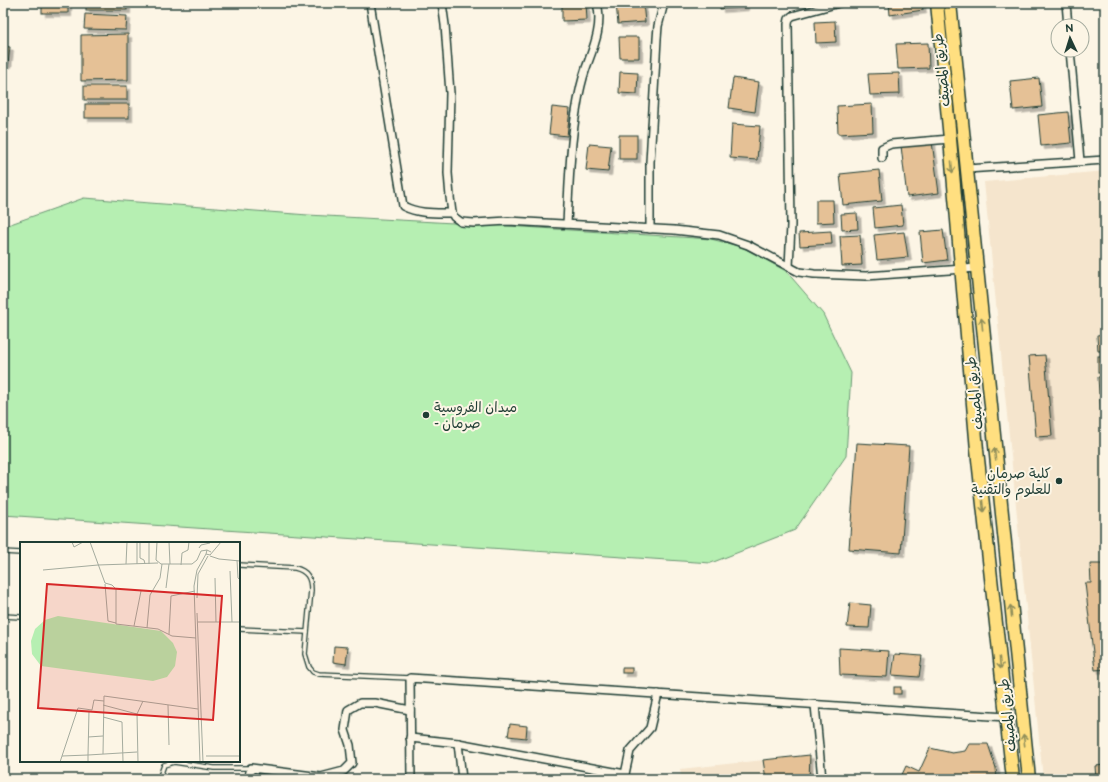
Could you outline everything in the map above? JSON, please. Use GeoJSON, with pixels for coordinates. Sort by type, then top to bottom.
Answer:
{"type":"FeatureCollection","features":[{"type":"Feature","properties":{"kind":"main road","name":"طريق المصيف"},"geometry":{"type":"LineString","coordinates":[[937,3],[977,450],[1013,779]]}},
{"type":"Feature","properties":{"kind":"main road","name":"طريق المصيف"},"geometry":{"type":"LineString","coordinates":[[950,3],[1029,779]]}},
{"type":"Feature","properties":{"kind":"street"},"geometry":{"type":"LineString","coordinates":[[370,3],[403,206],[413,211],[425,213],[452,213]]}},
{"type":"Feature","properties":{"kind":"street"},"geometry":{"type":"LineString","coordinates":[[442,3],[450,93],[448,173],[452,213],[457,220],[466,223],[508,221],[681,231],[719,235],[748,245],[800,272],[814,274],[866,276],[977,268]]}},
{"type":"Feature","properties":{"kind":"street"},"geometry":{"type":"LineString","coordinates":[[567,224],[573,137],[577,106],[582,82],[599,27],[597,3]]}},
{"type":"Feature","properties":{"kind":"street"},"geometry":{"type":"LineString","coordinates":[[650,229],[650,162],[656,46],[658,26],[664,3]]}},
{"type":"Feature","properties":{"kind":"street"},"geometry":{"type":"LineString","coordinates":[[789,267],[791,225],[788,24],[792,16],[839,3]]}},
{"type":"Feature","properties":{"kind":"street"},"geometry":{"type":"LineString","coordinates":[[1066,3],[1067,18]]}},
{"type":"Feature","properties":{"kind":"street"},"geometry":{"type":"LineString","coordinates":[[1071,58],[1080,162]]}},
{"type":"Feature","properties":{"kind":"street"},"geometry":{"type":"LineString","coordinates":[[882,158],[882,148],[891,144],[950,139]]}},
{"type":"Feature","properties":{"kind":"street"},"geometry":{"type":"LineString","coordinates":[[966,169],[1105,160]]}},
{"type":"Feature","properties":{"kind":"street"},"geometry":{"type":"LineString","coordinates":[[411,779],[410,678],[1006,716]]}},
{"type":"Feature","properties":{"kind":"street"},"geometry":{"type":"LineString","coordinates":[[410,738],[458,743],[626,776],[630,751],[650,728],[658,694]]}},
{"type":"Feature","properties":{"kind":"street"},"geometry":{"type":"LineString","coordinates":[[248,779],[251,768],[321,778],[344,771],[352,763],[350,745],[345,730],[348,710],[360,703],[375,702],[410,710]]}},
{"type":"Feature","properties":{"kind":"street"},"geometry":{"type":"LineString","coordinates":[[815,705],[822,779]]}},
{"type":"Feature","properties":{"kind":"street"},"geometry":{"type":"LineString","coordinates":[[458,743],[462,779]]}},
{"type":"Feature","properties":{"kind":"lane"},"geometry":{"type":"LineString","coordinates":[[3,552],[20,553]]}},
{"type":"Feature","properties":{"kind":"lane"},"geometry":{"type":"LineString","coordinates":[[240,565],[295,568],[305,572],[309,576],[311,583],[306,660],[313,672],[319,674],[410,678]]}},
{"type":"Feature","properties":{"kind":"lane"},"geometry":{"type":"LineString","coordinates":[[3,616],[20,617]]}},
{"type":"Feature","properties":{"kind":"lane"},"geometry":{"type":"LineString","coordinates":[[240,629],[307,632]]}},
{"type":"Feature","properties":{"kind":"lane"},"geometry":{"type":"LineString","coordinates":[[159,779],[164,765],[174,762],[214,768],[251,768]]}},
{"type":"Feature","properties":{"kind":"shaded area","name":"كلية صرمان للعلوم والتقنية"},"geometry":{"type":"Polygon","coordinates":[[[1105,171],[1105,779],[1043,779],[984,182],[1105,171]]]}},
{"type":"Feature","properties":{"kind":"shaded area"},"geometry":{"type":"Polygon","coordinates":[[[810,755],[814,779],[682,779],[680,769],[810,755]]]}},
{"type":"Feature","properties":{"kind":"green space","name":"ميدان الفروسية - صرمان"},"geometry":{"type":"Polygon","coordinates":[[[84,198],[308,215],[711,239],[742,247],[786,271],[823,314],[851,373],[846,456],[795,530],[711,563],[3,515],[3,228],[84,198]]]}},
{"type":"Feature","properties":{"kind":"building"},"geometry":{"type":"Polygon","coordinates":[[[42,3],[68,3],[68,13],[42,13],[42,3]]]}},
{"type":"Feature","properties":{"kind":"building"},"geometry":{"type":"Polygon","coordinates":[[[86,3],[127,3],[127,10],[86,10],[86,3]]]}},
{"type":"Feature","properties":{"kind":"building"},"geometry":{"type":"Polygon","coordinates":[[[562,3],[586,3],[587,20],[562,21],[562,3]]]}},
{"type":"Feature","properties":{"kind":"building"},"geometry":{"type":"Polygon","coordinates":[[[616,3],[643,3],[645,22],[618,24],[616,3]]]}},
{"type":"Feature","properties":{"kind":"building"},"geometry":{"type":"Polygon","coordinates":[[[720,3],[745,3],[745,7],[720,9],[720,3]]]}},
{"type":"Feature","properties":{"kind":"building"},"geometry":{"type":"Polygon","coordinates":[[[889,3],[922,3],[923,10],[890,15],[889,3]]]}},
{"type":"Feature","properties":{"kind":"building"},"geometry":{"type":"Polygon","coordinates":[[[85,14],[127,16],[126,30],[84,29],[85,14]]]}},
{"type":"Feature","properties":{"kind":"building"},"geometry":{"type":"Polygon","coordinates":[[[835,21],[836,42],[816,43],[815,22],[835,21]]]}},
{"type":"Feature","properties":{"kind":"building"},"geometry":{"type":"Polygon","coordinates":[[[128,34],[128,80],[81,81],[81,35],[128,34]]]}},
{"type":"Feature","properties":{"kind":"building"},"geometry":{"type":"Polygon","coordinates":[[[619,37],[639,37],[639,58],[620,58],[619,37]]]}},
{"type":"Feature","properties":{"kind":"building"},"geometry":{"type":"Polygon","coordinates":[[[928,43],[929,68],[898,69],[896,44],[928,43]]]}},
{"type":"Feature","properties":{"kind":"building"},"geometry":{"type":"Polygon","coordinates":[[[3,46],[10,47],[8,64],[3,64],[3,46]]]}},
{"type":"Feature","properties":{"kind":"building"},"geometry":{"type":"Polygon","coordinates":[[[620,72],[638,73],[637,94],[619,93],[620,72]]]}},
{"type":"Feature","properties":{"kind":"building"},"geometry":{"type":"Polygon","coordinates":[[[899,73],[900,94],[870,95],[868,74],[899,73]]]}},
{"type":"Feature","properties":{"kind":"building"},"geometry":{"type":"Polygon","coordinates":[[[733,78],[759,82],[755,112],[729,108],[733,78]]]}},
{"type":"Feature","properties":{"kind":"building"},"geometry":{"type":"Polygon","coordinates":[[[1039,78],[1042,107],[1013,110],[1010,81],[1039,78]]]}},
{"type":"Feature","properties":{"kind":"building"},"geometry":{"type":"Polygon","coordinates":[[[84,86],[127,86],[127,100],[84,100],[84,86]]]}},
{"type":"Feature","properties":{"kind":"building"},"geometry":{"type":"Polygon","coordinates":[[[85,104],[129,104],[129,118],[85,118],[85,104]]]}},
{"type":"Feature","properties":{"kind":"building"},"geometry":{"type":"Polygon","coordinates":[[[872,104],[873,132],[838,134],[837,106],[872,104]]]}},
{"type":"Feature","properties":{"kind":"building"},"geometry":{"type":"Polygon","coordinates":[[[552,107],[570,109],[567,136],[549,134],[552,107]]]}},
{"type":"Feature","properties":{"kind":"building"},"geometry":{"type":"Polygon","coordinates":[[[1068,112],[1071,143],[1041,146],[1038,115],[1068,112]]]}},
{"type":"Feature","properties":{"kind":"building"},"geometry":{"type":"Polygon","coordinates":[[[732,124],[760,126],[757,160],[730,158],[732,124]]]}},
{"type":"Feature","properties":{"kind":"building"},"geometry":{"type":"Polygon","coordinates":[[[619,135],[637,135],[637,159],[619,159],[619,135]]]}},
{"type":"Feature","properties":{"kind":"building"},"geometry":{"type":"Polygon","coordinates":[[[932,142],[939,193],[907,197],[901,146],[932,142]]]}},
{"type":"Feature","properties":{"kind":"building"},"geometry":{"type":"Polygon","coordinates":[[[589,144],[611,146],[608,172],[586,170],[589,144]]]}},
{"type":"Feature","properties":{"kind":"building"},"geometry":{"type":"Polygon","coordinates":[[[879,170],[882,201],[843,205],[840,174],[879,170]]]}},
{"type":"Feature","properties":{"kind":"building"},"geometry":{"type":"Polygon","coordinates":[[[816,200],[833,200],[834,222],[816,223],[816,200]]]}},
{"type":"Feature","properties":{"kind":"building"},"geometry":{"type":"Polygon","coordinates":[[[901,205],[903,225],[875,228],[873,208],[901,205]]]}},
{"type":"Feature","properties":{"kind":"building"},"geometry":{"type":"Polygon","coordinates":[[[857,213],[858,229],[842,230],[841,214],[857,213]]]}},
{"type":"Feature","properties":{"kind":"building"},"geometry":{"type":"Polygon","coordinates":[[[943,230],[947,260],[923,263],[920,232],[943,230]]]}},
{"type":"Feature","properties":{"kind":"building"},"geometry":{"type":"Polygon","coordinates":[[[831,231],[832,244],[800,246],[799,233],[831,231]]]}},
{"type":"Feature","properties":{"kind":"building"},"geometry":{"type":"Polygon","coordinates":[[[904,232],[908,257],[877,260],[874,235],[904,232]]]}},
{"type":"Feature","properties":{"kind":"building"},"geometry":{"type":"Polygon","coordinates":[[[860,235],[862,265],[842,266],[840,236],[860,235]]]}},
{"type":"Feature","properties":{"kind":"building"},"geometry":{"type":"Polygon","coordinates":[[[1105,334],[1105,351],[1098,351],[1097,335],[1105,334]]]}},
{"type":"Feature","properties":{"kind":"building"},"geometry":{"type":"Polygon","coordinates":[[[1045,355],[1052,436],[1036,437],[1029,356],[1045,355]]]}},
{"type":"Feature","properties":{"kind":"building"},"geometry":{"type":"Polygon","coordinates":[[[1098,356],[1105,356],[1105,373],[1098,373],[1098,356]]]}},
{"type":"Feature","properties":{"kind":"building"},"geometry":{"type":"Polygon","coordinates":[[[1098,377],[1105,377],[1105,394],[1099,394],[1098,377]]]}},
{"type":"Feature","properties":{"kind":"building"},"geometry":{"type":"Polygon","coordinates":[[[1100,397],[1105,397],[1105,414],[1101,414],[1100,397]]]}},
{"type":"Feature","properties":{"kind":"building"},"geometry":{"type":"Polygon","coordinates":[[[1105,418],[1105,436],[1103,436],[1102,419],[1105,418]]]}},
{"type":"Feature","properties":{"kind":"building"},"geometry":{"type":"Polygon","coordinates":[[[857,443],[909,446],[901,553],[849,549],[857,443]]]}},
{"type":"Feature","properties":{"kind":"building"},"geometry":{"type":"Polygon","coordinates":[[[1090,564],[1105,564],[1105,669],[1095,670],[1085,583],[1091,583],[1090,564]]]}},
{"type":"Feature","properties":{"kind":"building"},"geometry":{"type":"Polygon","coordinates":[[[850,603],[871,605],[869,628],[847,627],[850,603]]]}},
{"type":"Feature","properties":{"kind":"building"},"geometry":{"type":"Polygon","coordinates":[[[334,646],[348,647],[346,664],[333,662],[334,646]]]}},
{"type":"Feature","properties":{"kind":"building"},"geometry":{"type":"Polygon","coordinates":[[[839,648],[889,651],[887,677],[840,675],[839,648]]]}},
{"type":"Feature","properties":{"kind":"building"},"geometry":{"type":"Polygon","coordinates":[[[895,654],[922,656],[919,677],[892,675],[895,654]]]}},
{"type":"Feature","properties":{"kind":"building"},"geometry":{"type":"Polygon","coordinates":[[[622,668],[632,668],[632,673],[622,673],[622,668]]]}},
{"type":"Feature","properties":{"kind":"building"},"geometry":{"type":"Polygon","coordinates":[[[894,687],[901,687],[901,694],[894,694],[894,687]]]}},
{"type":"Feature","properties":{"kind":"building"},"geometry":{"type":"Polygon","coordinates":[[[510,724],[527,726],[526,738],[508,736],[510,724]]]}},
{"type":"Feature","properties":{"kind":"building"},"geometry":{"type":"Polygon","coordinates":[[[969,744],[988,744],[996,768],[997,779],[900,779],[906,766],[919,772],[930,748],[952,753],[965,751],[969,744]]]}},
{"type":"Feature","properties":{"kind":"building"},"geometry":{"type":"Polygon","coordinates":[[[810,755],[809,779],[766,779],[763,760],[810,755]]]}},
{"type":"Feature","properties":{"kind":"building"},"geometry":{"type":"Polygon","coordinates":[[[1105,765],[1105,779],[1096,779],[1095,766],[1105,765]]]}},
{"type":"Feature","properties":{"kind":"place","name":"ميدان الفروسية - صرمان"},"geometry":{"type":"Point","coordinates":[426,415]}},
{"type":"Feature","properties":{"kind":"place","name":"كلية صرمان للعلوم والتقنية"},"geometry":{"type":"Point","coordinates":[1059,481]}}]}
